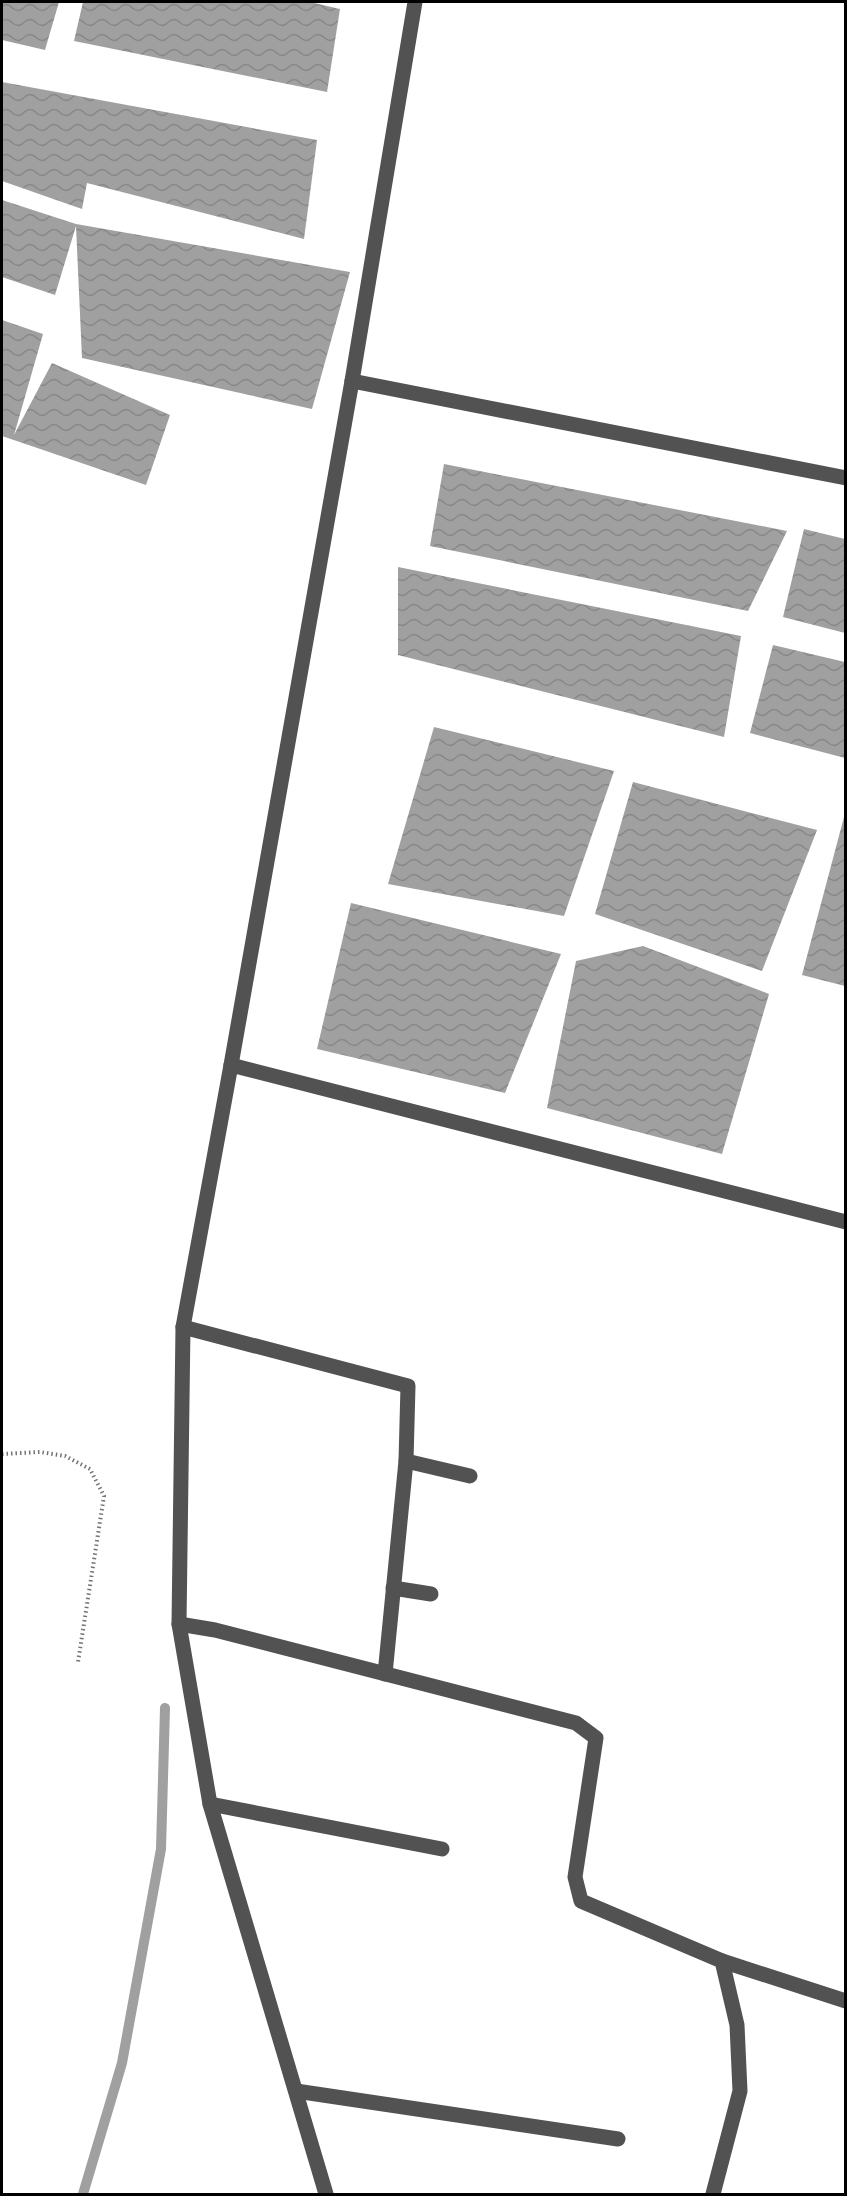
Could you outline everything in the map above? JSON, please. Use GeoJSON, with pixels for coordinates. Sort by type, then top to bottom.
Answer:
{"type":"FeatureCollection","features":[{"type":"Feature","properties":{"kind":"street"},"geometry":{"type":"LineString","coordinates":[[327,2194],[210,1804],[179,1624],[183,1327],[352,381],[415,2]]}},
{"type":"Feature","properties":{"kind":"street"},"geometry":{"type":"LineString","coordinates":[[352,381],[846,478]]}},
{"type":"Feature","properties":{"kind":"street"},"geometry":{"type":"LineString","coordinates":[[231,1065],[846,1222]]}},
{"type":"Feature","properties":{"kind":"street"},"geometry":{"type":"LineString","coordinates":[[183,1327],[408,1386],[406,1461],[386,1674]]}},
{"type":"Feature","properties":{"kind":"street"},"geometry":{"type":"LineString","coordinates":[[406,1461],[470,1476]]}},
{"type":"Feature","properties":{"kind":"street"},"geometry":{"type":"LineString","coordinates":[[393,1588],[431,1594]]}},
{"type":"Feature","properties":{"kind":"street"},"geometry":{"type":"LineString","coordinates":[[179,1624],[215,1630],[576,1723],[596,1738],[574,1877],[581,1901],[722,1961],[846,2001]]}},
{"type":"Feature","properties":{"kind":"street"},"geometry":{"type":"LineString","coordinates":[[210,1804],[442,1849]]}},
{"type":"Feature","properties":{"kind":"street"},"geometry":{"type":"LineString","coordinates":[[713,2194],[740,2091],[737,2025],[722,1961]]}},
{"type":"Feature","properties":{"kind":"street"},"geometry":{"type":"LineString","coordinates":[[296,2091],[618,2139]]}},
{"type":"Feature","properties":{"kind":"path"},"geometry":{"type":"LineString","coordinates":[[2,1454],[40,1452],[65,1456],[90,1469],[104,1496],[78,1662]]}},
{"type":"Feature","properties":{"kind":"water"},"geometry":{"type":"Polygon","coordinates":[[[2,2],[59,2],[45,50],[2,40],[2,2]]]}},
{"type":"Feature","properties":{"kind":"water"},"geometry":{"type":"Polygon","coordinates":[[[83,2],[310,2],[340,9],[327,92],[74,41],[83,2]]]}},
{"type":"Feature","properties":{"kind":"water"},"geometry":{"type":"Polygon","coordinates":[[[2,82],[317,140],[304,239],[87,183],[82,209],[2,181],[2,82]]]}},
{"type":"Feature","properties":{"kind":"water"},"geometry":{"type":"Polygon","coordinates":[[[2,200],[76,224],[350,272],[312,409],[82,358],[76,226],[55,295],[2,277],[2,200]]]}},
{"type":"Feature","properties":{"kind":"water"},"geometry":{"type":"Polygon","coordinates":[[[2,320],[43,334],[14,435],[52,363],[170,415],[146,485],[2,436],[2,320]]]}},
{"type":"Feature","properties":{"kind":"water"},"geometry":{"type":"Polygon","coordinates":[[[444,464],[787,531],[748,611],[430,546],[444,464]]]}},
{"type":"Feature","properties":{"kind":"water"},"geometry":{"type":"Polygon","coordinates":[[[804,529],[845,539],[845,633],[783,617],[804,529]]]}},
{"type":"Feature","properties":{"kind":"water"},"geometry":{"type":"Polygon","coordinates":[[[398,567],[741,636],[724,737],[398,655],[398,567]]]}},
{"type":"Feature","properties":{"kind":"water"},"geometry":{"type":"Polygon","coordinates":[[[773,645],[845,662],[845,758],[750,733],[773,645]]]}},
{"type":"Feature","properties":{"kind":"water"},"geometry":{"type":"Polygon","coordinates":[[[434,727],[614,771],[564,916],[388,884],[434,727]]]}},
{"type":"Feature","properties":{"kind":"water"},"geometry":{"type":"Polygon","coordinates":[[[633,782],[817,830],[762,971],[595,914],[633,782]]]}},
{"type":"Feature","properties":{"kind":"water"},"geometry":{"type":"Polygon","coordinates":[[[844,817],[846,817],[845,986],[802,975],[844,817]]]}},
{"type":"Feature","properties":{"kind":"water"},"geometry":{"type":"Polygon","coordinates":[[[351,903],[561,954],[505,1093],[317,1049],[351,903]]]}},
{"type":"Feature","properties":{"kind":"water"},"geometry":{"type":"Polygon","coordinates":[[[643,946],[769,994],[722,1154],[547,1108],[576,961],[643,946]]]}},
{"type":"Feature","properties":{"kind":"waterway"},"geometry":{"type":"LineString","coordinates":[[83,2194],[122,2063],[161,1849],[165,1708]]}}]}
